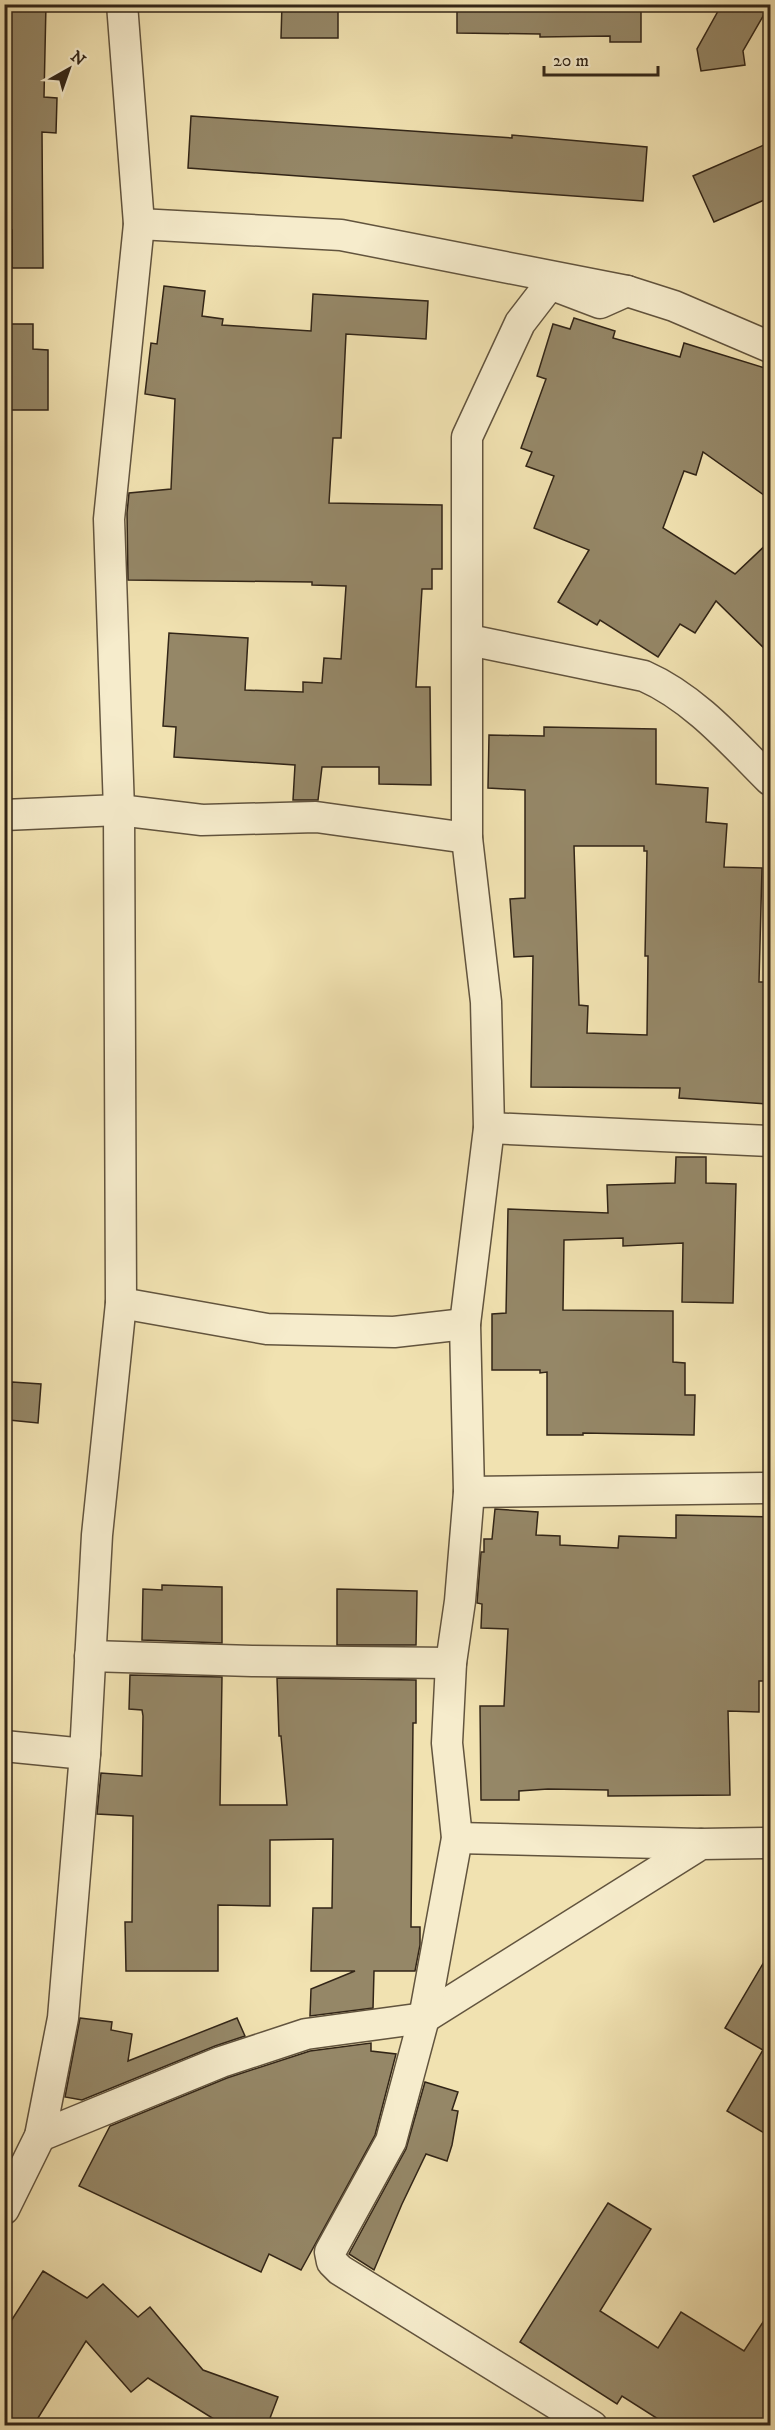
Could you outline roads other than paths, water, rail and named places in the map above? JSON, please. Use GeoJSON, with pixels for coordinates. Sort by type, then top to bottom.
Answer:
{"type":"FeatureCollection","features":[{"type":"Feature","properties":{"kind":"street"},"geometry":{"type":"LineString","coordinates":[[4,2209],[40,2136],[63,2018],[85,1754],[97,1535],[121,1303],[119,810],[109,519],[139,224],[122,4]]}},
{"type":"Feature","properties":{"kind":"street"},"geometry":{"type":"LineString","coordinates":[[139,224],[341,235],[627,291],[674,306],[771,347]]}},
{"type":"Feature","properties":{"kind":"street"},"geometry":{"type":"LineString","coordinates":[[592,2426],[340,2270],[332,2262],[330,2252],[391,2141],[424,2018],[458,1838],[447,1743],[451,1663],[460,1601],[469,1492],[465,1324],[489,1128],[486,1002],[467,838],[469,640],[467,437],[520,323],[550,284],[600,303],[627,291]]}},
{"type":"Feature","properties":{"kind":"street"},"geometry":{"type":"LineString","coordinates":[[469,640],[644,676],[667,686],[688,702],[771,780]]}},
{"type":"Feature","properties":{"kind":"street"},"geometry":{"type":"LineString","coordinates":[[4,815],[119,810],[202,820],[316,817],[467,838]]}},
{"type":"Feature","properties":{"kind":"street"},"geometry":{"type":"LineString","coordinates":[[489,1128],[771,1141]]}},
{"type":"Feature","properties":{"kind":"street"},"geometry":{"type":"LineString","coordinates":[[121,1303],[267,1329],[394,1332],[465,1324]]}},
{"type":"Feature","properties":{"kind":"street"},"geometry":{"type":"LineString","coordinates":[[469,1492],[771,1488]]}},
{"type":"Feature","properties":{"kind":"street"},"geometry":{"type":"LineString","coordinates":[[90,1656],[252,1661],[451,1663]]}},
{"type":"Feature","properties":{"kind":"street"},"geometry":{"type":"LineString","coordinates":[[4,1746],[85,1754]]}},
{"type":"Feature","properties":{"kind":"street"},"geometry":{"type":"LineString","coordinates":[[458,1838],[700,1844],[771,1843]]}},
{"type":"Feature","properties":{"kind":"street"},"geometry":{"type":"LineString","coordinates":[[40,2136],[222,2062],[306,2034],[424,2018],[700,1844]]}}]}
